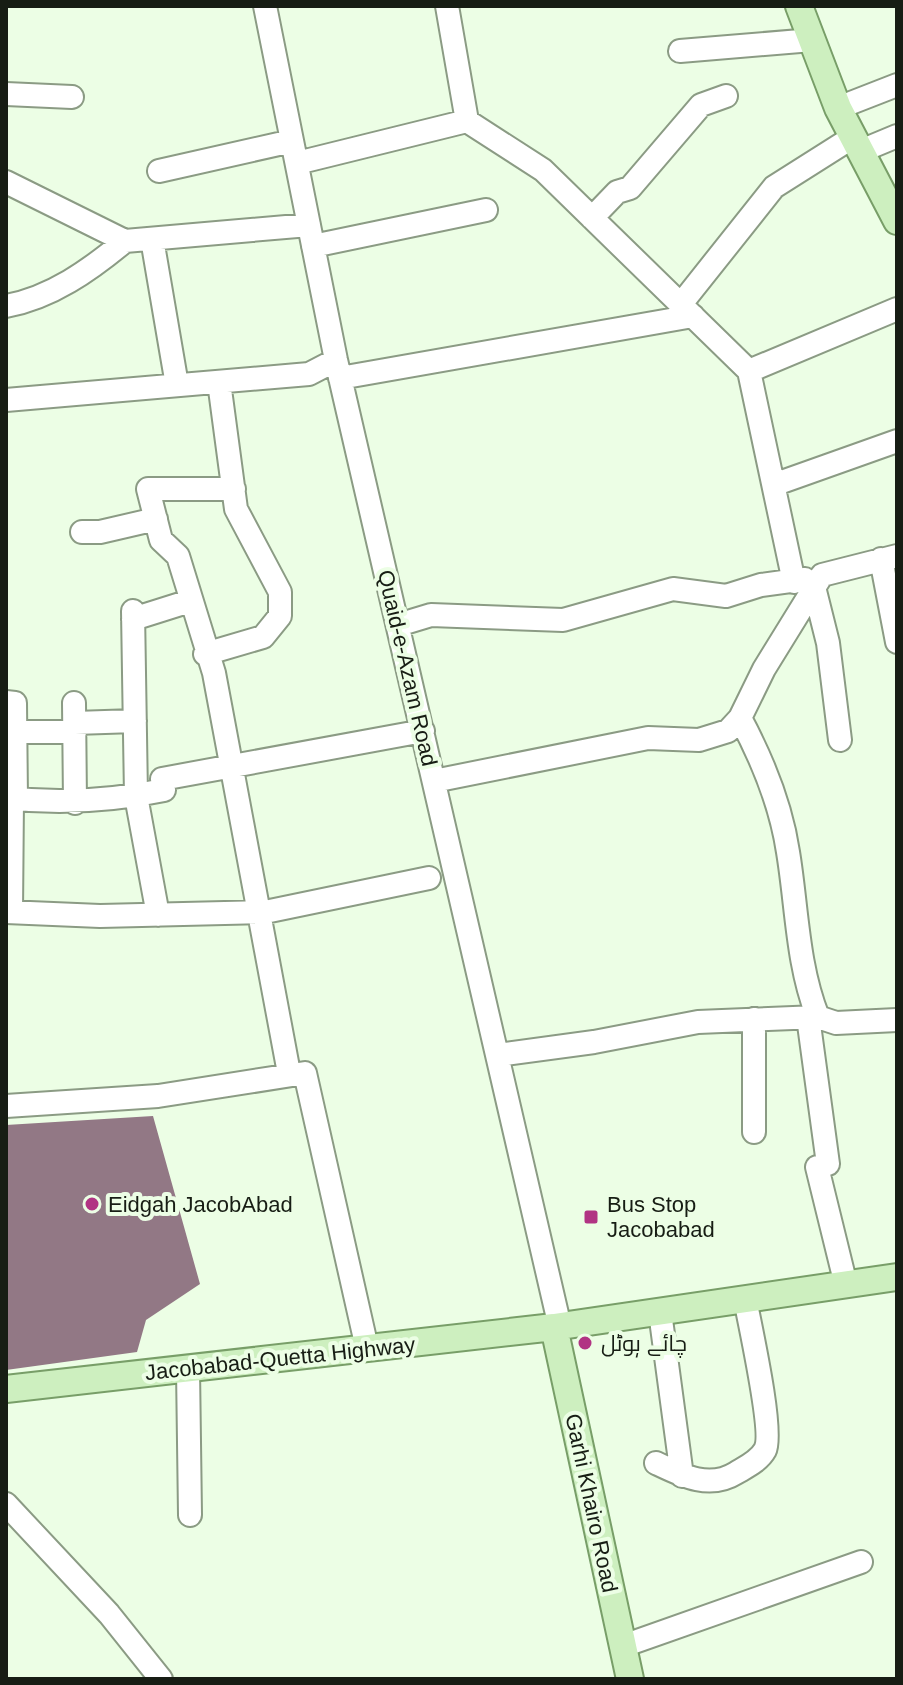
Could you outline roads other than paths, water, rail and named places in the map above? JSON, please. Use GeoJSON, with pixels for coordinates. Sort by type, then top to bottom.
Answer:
{"type":"FeatureCollection","features":[{"type":"Feature","properties":{"kind":"main road"},"geometry":{"type":"LineString","coordinates":[[799,6],[838,108],[897,221]]}},
{"type":"Feature","properties":{"kind":"main road","name":"Jacobabad-Quetta Highway"},"geometry":{"type":"LineString","coordinates":[[6,1389],[554,1327],[897,1277]]}},
{"type":"Feature","properties":{"kind":"main road","name":"Garhi Khairo Road"},"geometry":{"type":"LineString","coordinates":[[554,1327],[630,1679]]}},
{"type":"Feature","properties":{"kind":"street","name":"Quaid-e-Azam Road"},"geometry":{"type":"LineString","coordinates":[[265,6],[338,369],[557,1314],[554,1327]]}},
{"type":"Feature","properties":{"kind":"street"},"geometry":{"type":"LineString","coordinates":[[447,6],[467,121]]}},
{"type":"Feature","properties":{"kind":"street"},"geometry":{"type":"LineString","coordinates":[[680,51],[812,40]]}},
{"type":"Feature","properties":{"kind":"street"},"geometry":{"type":"LineString","coordinates":[[838,108],[897,85]]}},
{"type":"Feature","properties":{"kind":"street"},"geometry":{"type":"LineString","coordinates":[[6,94],[72,97]]}},
{"type":"Feature","properties":{"kind":"street"},"geometry":{"type":"LineString","coordinates":[[592,218],[617,192],[630,188],[701,105],[726,96]]}},
{"type":"Feature","properties":{"kind":"street"},"geometry":{"type":"LineString","coordinates":[[159,171],[294,152],[467,121],[543,170],[749,371],[776,484],[828,643],[840,740]]}},
{"type":"Feature","properties":{"kind":"street"},"geometry":{"type":"LineString","coordinates":[[6,400],[309,374],[687,310],[774,187],[857,144],[897,136]]}},
{"type":"Feature","properties":{"kind":"street"},"geometry":{"type":"LineString","coordinates":[[6,182],[125,241],[311,236],[486,210]]}},
{"type":"Feature","properties":{"kind":"street"},"geometry":{"type":"LineString","coordinates":[[152,239],[177,385]]}},
{"type":"Feature","properties":{"kind":"street"},"geometry":{"type":"LineString","coordinates":[[6,306],[25,303],[89,271],[125,241]]}},
{"type":"Feature","properties":{"kind":"street"},"geometry":{"type":"LineString","coordinates":[[749,371],[897,309]]}},
{"type":"Feature","properties":{"kind":"street"},"geometry":{"type":"LineString","coordinates":[[205,654],[263,637],[280,616],[280,592],[236,509],[219,382]]}},
{"type":"Feature","properties":{"kind":"street"},"geometry":{"type":"LineString","coordinates":[[776,484],[897,441]]}},
{"type":"Feature","properties":{"kind":"street"},"geometry":{"type":"LineString","coordinates":[[234,489],[148,489],[161,540],[178,556],[205,654],[214,673],[234,766],[289,1073]]}},
{"type":"Feature","properties":{"kind":"street"},"geometry":{"type":"LineString","coordinates":[[82,532],[100,532],[156,519]]}},
{"type":"Feature","properties":{"kind":"street"},"geometry":{"type":"LineString","coordinates":[[398,625],[431,615],[563,620],[673,589],[726,596],[761,585],[810,581],[889,557],[897,642]]}},
{"type":"Feature","properties":{"kind":"street"},"geometry":{"type":"LineString","coordinates":[[434,781],[648,738],[699,740],[728,731],[740,718],[810,581]]}},
{"type":"Feature","properties":{"kind":"street"},"geometry":{"type":"LineString","coordinates":[[158,915],[136,796],[133,615],[190,601]]}},
{"type":"Feature","properties":{"kind":"street"},"geometry":{"type":"LineString","coordinates":[[6,702],[15,703],[9,912],[158,915],[258,913],[429,878]]}},
{"type":"Feature","properties":{"kind":"street"},"geometry":{"type":"LineString","coordinates":[[740,718],[767,775],[788,848],[813,1017],[828,1164],[817,1167],[846,1285]]}},
{"type":"Feature","properties":{"kind":"street"},"geometry":{"type":"LineString","coordinates":[[15,732],[75,719],[135,721]]}},
{"type":"Feature","properties":{"kind":"street"},"geometry":{"type":"LineString","coordinates":[[75,719],[75,803]]}},
{"type":"Feature","properties":{"kind":"street"},"geometry":{"type":"LineString","coordinates":[[11,799],[75,803],[136,796],[164,790],[162,779],[423,731]]}},
{"type":"Feature","properties":{"kind":"street"},"geometry":{"type":"LineString","coordinates":[[498,1055],[594,1042],[698,1022],[813,1017],[836,1023],[897,1020]]}},
{"type":"Feature","properties":{"kind":"street"},"geometry":{"type":"LineString","coordinates":[[754,1019],[754,1132]]}},
{"type":"Feature","properties":{"kind":"street"},"geometry":{"type":"LineString","coordinates":[[6,1106],[158,1096],[289,1073],[305,1073],[367,1348]]}},
{"type":"Feature","properties":{"kind":"street"},"geometry":{"type":"LineString","coordinates":[[656,1463],[692,1481],[730,1477],[758,1459],[767,1448],[767,1425],[745,1299]]}},
{"type":"Feature","properties":{"kind":"street"},"geometry":{"type":"LineString","coordinates":[[660,1312],[682,1476]]}},
{"type":"Feature","properties":{"kind":"street"},"geometry":{"type":"LineString","coordinates":[[188,1369],[190,1515]]}},
{"type":"Feature","properties":{"kind":"street"},"geometry":{"type":"LineString","coordinates":[[6,1504],[109,1614],[161,1679]]}},
{"type":"Feature","properties":{"kind":"street"},"geometry":{"type":"LineString","coordinates":[[623,1646],[861,1562]]}},
{"type":"Feature","properties":{"kind":"place","name":"Eidgah JacobAbad"},"geometry":{"type":"Point","coordinates":[92,1204]}},
{"type":"Feature","properties":{"kind":"place","name":"Bus Stop Jacobabad"},"geometry":{"type":"Point","coordinates":[591,1217]}},
{"type":"Feature","properties":{"kind":"place","name":"چائے ہوٹل"},"geometry":{"type":"Point","coordinates":[585,1343]}}]}
